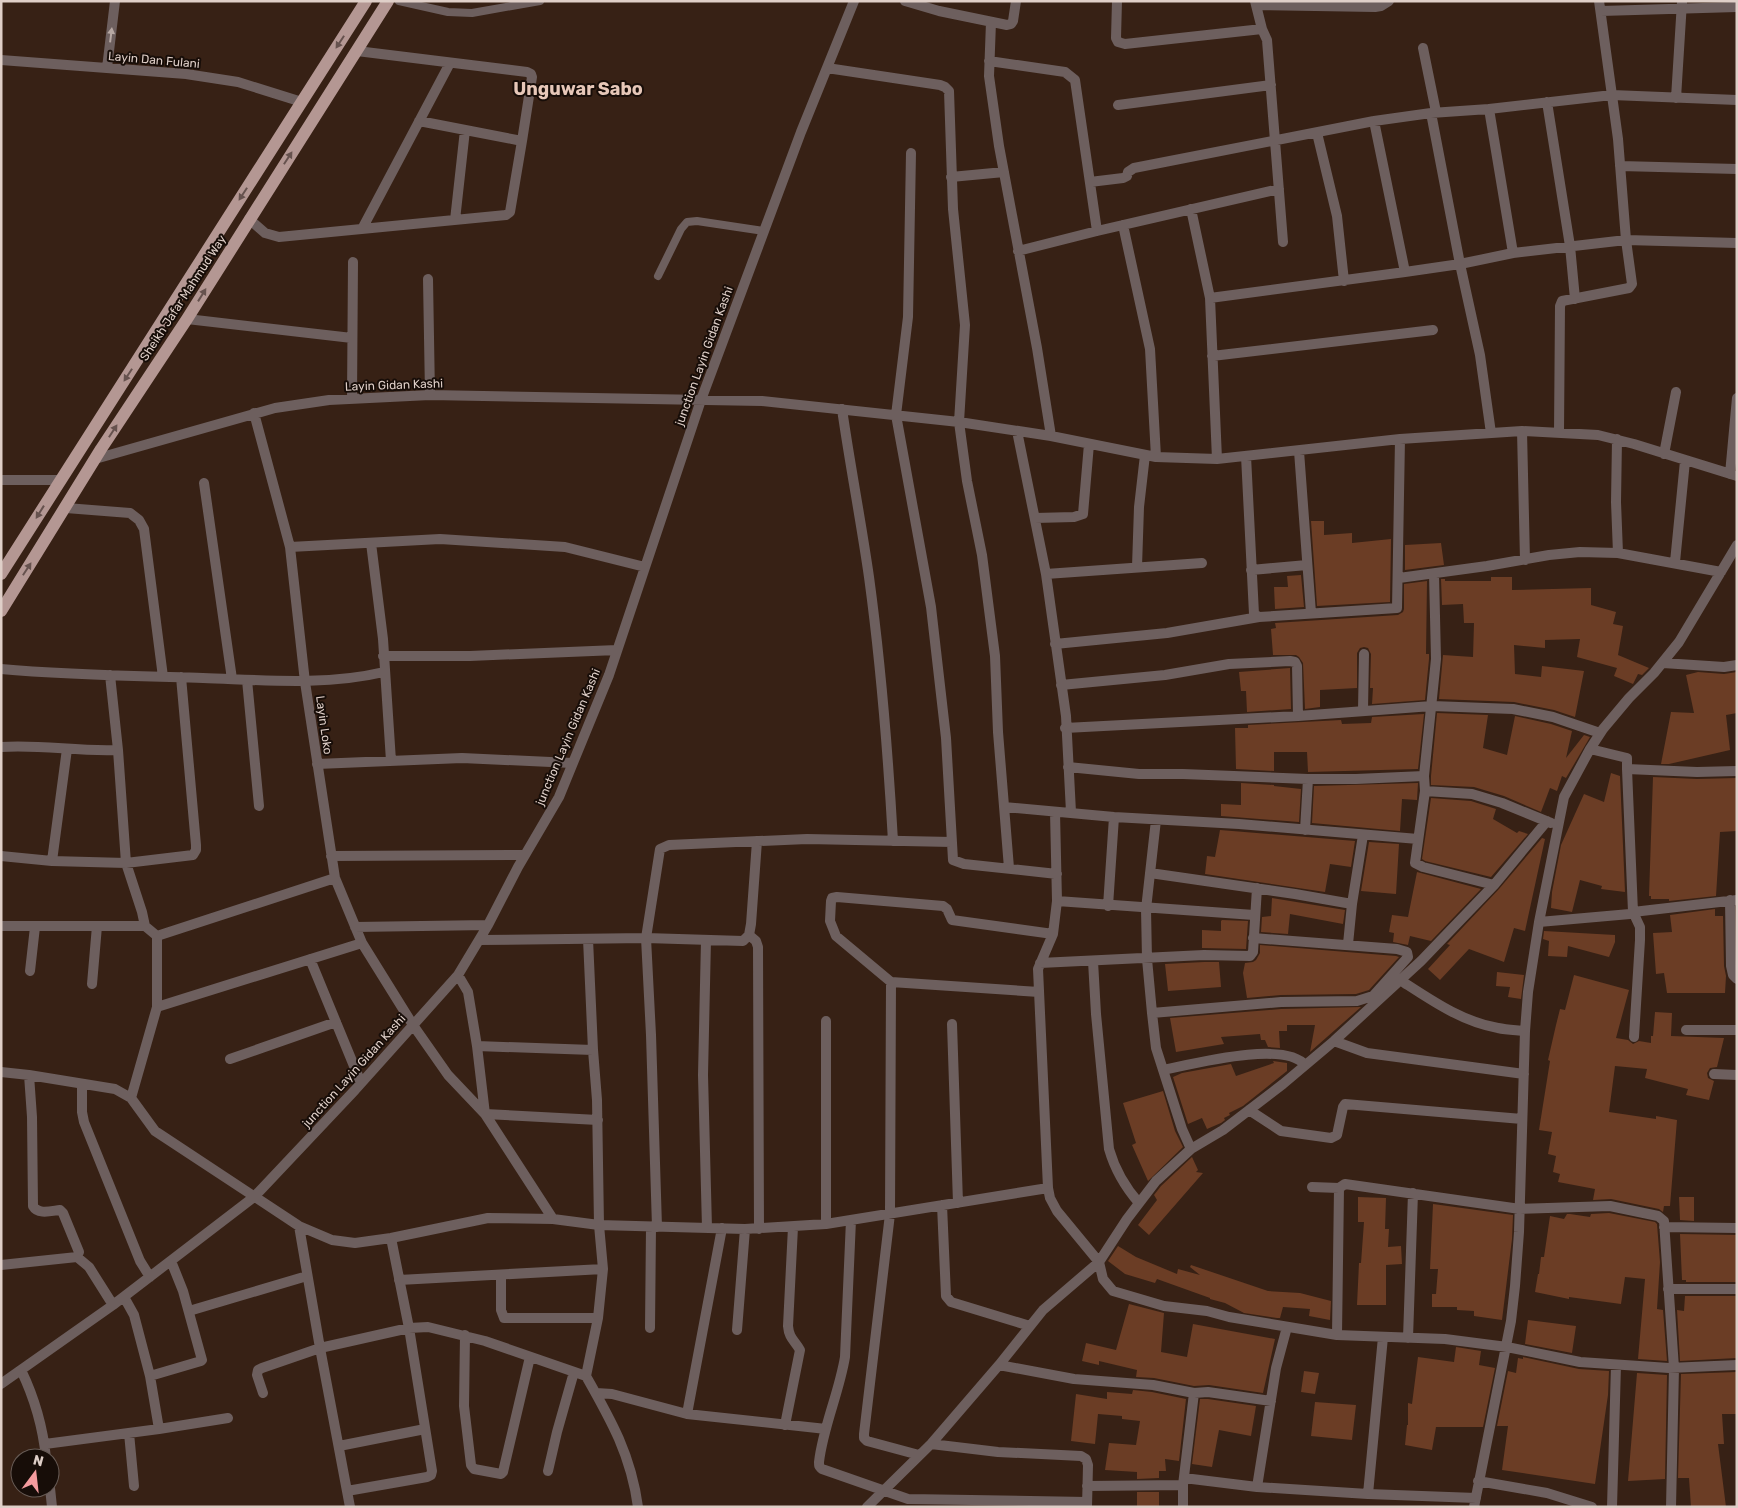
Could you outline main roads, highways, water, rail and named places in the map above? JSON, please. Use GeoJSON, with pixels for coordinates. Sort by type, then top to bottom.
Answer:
{"type":"FeatureCollection","features":[{"type":"Feature","properties":{"kind":"main road","name":"Sheikh Jafar Mahmud Way"},"geometry":{"type":"LineString","coordinates":[[1,574],[366,1]]}},
{"type":"Feature","properties":{"kind":"main road","name":"Sheikh Jafar Mahmud Way"},"geometry":{"type":"LineString","coordinates":[[1,611],[95,460],[187,319],[388,1]]}},
{"type":"Feature","properties":{"kind":"district","name":"Unguwar Sabo"},"geometry":{"type":"Point","coordinates":[578,89]}}]}
